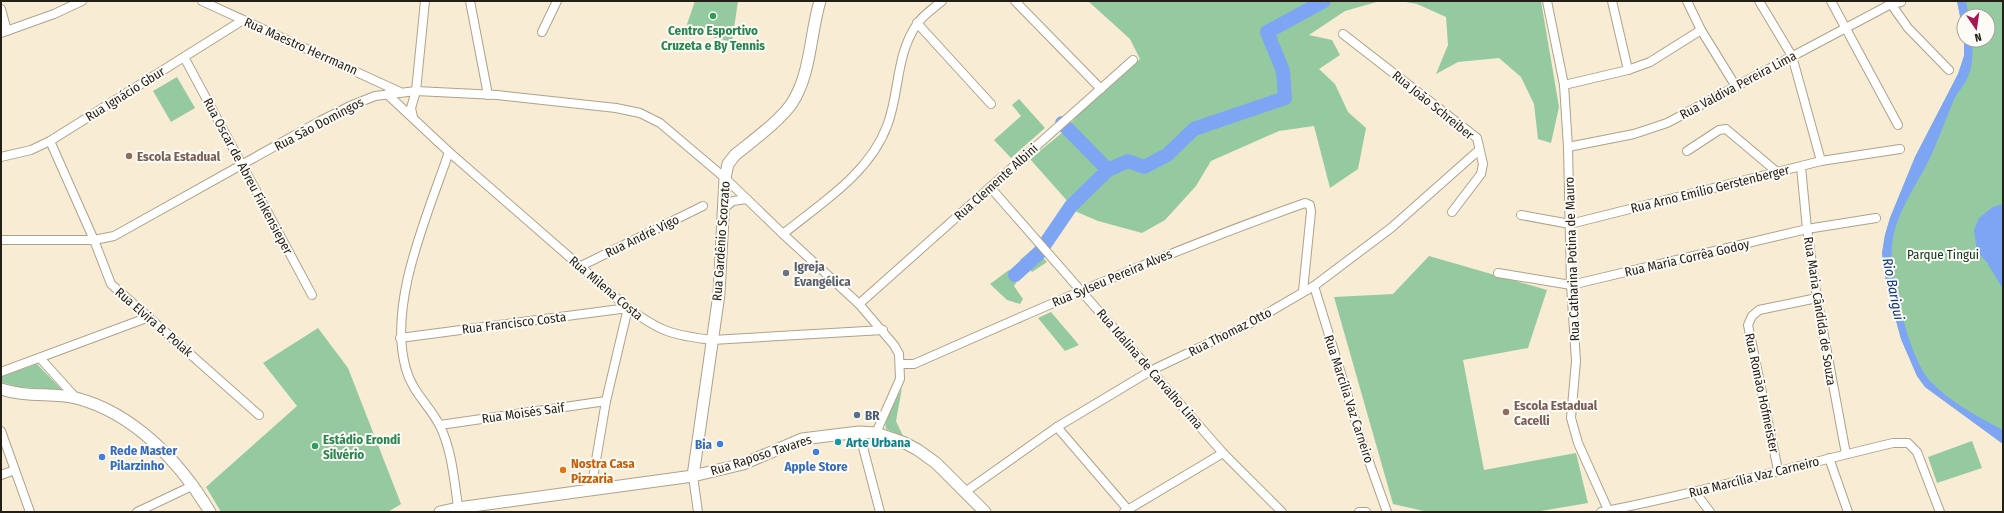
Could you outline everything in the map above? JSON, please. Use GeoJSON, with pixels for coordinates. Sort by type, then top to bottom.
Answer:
{"type":"FeatureCollection","features":[{"type":"Feature","properties":{"kind":"main road","name":"Rua Gardênio Scorzato"},"geometry":{"type":"LineString","coordinates":[[693,476],[718,294],[725,178],[728,164],[735,155],[780,116],[791,104],[799,90],[811,46],[814,19],[820,1]]}},
{"type":"Feature","properties":{"kind":"main road"},"geometry":{"type":"LineString","coordinates":[[1,389],[19,394],[76,398],[120,415],[158,446],[194,485],[210,512]]}},
{"type":"Feature","properties":{"kind":"main road","name":"Rua Raposo Tavares"},"geometry":{"type":"LineString","coordinates":[[440,512],[693,476],[743,464],[802,439],[859,432],[876,433],[905,443],[918,450],[936,463],[985,512]]}},
{"type":"Feature","properties":{"kind":"street"},"geometry":{"type":"LineString","coordinates":[[1,9],[4,32],[82,1]]}},
{"type":"Feature","properties":{"kind":"street","name":"Rua Maestro Herrmann"},"geometry":{"type":"LineString","coordinates":[[202,1],[400,92]]}},
{"type":"Feature","properties":{"kind":"street"},"geometry":{"type":"LineString","coordinates":[[413,117],[411,108],[416,91],[425,1]]}},
{"type":"Feature","properties":{"kind":"street"},"geometry":{"type":"LineString","coordinates":[[470,1],[488,95]]}},
{"type":"Feature","properties":{"kind":"street"},"geometry":{"type":"LineString","coordinates":[[542,32],[557,1]]}},
{"type":"Feature","properties":{"kind":"street"},"geometry":{"type":"LineString","coordinates":[[783,234],[851,180],[880,140],[888,125],[903,50],[917,23],[942,1]]}},
{"type":"Feature","properties":{"kind":"street"},"geometry":{"type":"LineString","coordinates":[[1015,1],[1101,89]]}},
{"type":"Feature","properties":{"kind":"street","name":"Rua Catharina Potina de Mauro"},"geometry":{"type":"LineString","coordinates":[[1547,1],[1564,85],[1568,147],[1571,285],[1576,361],[1571,418],[1578,443],[1606,511]]}},
{"type":"Feature","properties":{"kind":"street"},"geometry":{"type":"LineString","coordinates":[[1612,1],[1628,70]]}},
{"type":"Feature","properties":{"kind":"street"},"geometry":{"type":"LineString","coordinates":[[1686,1],[1701,30],[1735,85]]}},
{"type":"Feature","properties":{"kind":"street"},"geometry":{"type":"LineString","coordinates":[[1759,1],[1792,56],[1821,161]]}},
{"type":"Feature","properties":{"kind":"street"},"geometry":{"type":"LineString","coordinates":[[1831,1],[1898,125]]}},
{"type":"Feature","properties":{"kind":"street","name":"Rua Valdiva Pereira Lima"},"geometry":{"type":"LineString","coordinates":[[1568,147],[1634,134],[1666,123],[1735,85],[1846,28],[1890,3],[1901,2]]}},
{"type":"Feature","properties":{"kind":"street"},"geometry":{"type":"LineString","coordinates":[[1890,3],[1908,28],[1949,70]]}},
{"type":"Feature","properties":{"kind":"street","name":"Rua Ignácio Gbur"},"geometry":{"type":"LineString","coordinates":[[1,157],[31,150],[50,141],[243,20]]}},
{"type":"Feature","properties":{"kind":"street"},"geometry":{"type":"LineString","coordinates":[[917,23],[991,104]]}},
{"type":"Feature","properties":{"kind":"street"},"geometry":{"type":"LineString","coordinates":[[1564,85],[1628,70],[1650,62],[1701,30]]}},
{"type":"Feature","properties":{"kind":"street","name":"Rua João Schreiber"},"geometry":{"type":"LineString","coordinates":[[1344,34],[1477,138],[1483,164],[1482,174],[1452,212]]}},
{"type":"Feature","properties":{"kind":"street","name":"Rua Oscar de Abreu Finkensieper"},"geometry":{"type":"LineString","coordinates":[[184,57],[312,295]]}},
{"type":"Feature","properties":{"kind":"street","name":"Rua Clemente Albini"},"geometry":{"type":"LineString","coordinates":[[859,304],[1133,60]]}},
{"type":"Feature","properties":{"kind":"street"},"geometry":{"type":"LineString","coordinates":[[373,79],[375,96]]}},
{"type":"Feature","properties":{"kind":"street","name":"Rua São Domingos"},"geometry":{"type":"LineString","coordinates":[[1,240],[94,240],[114,236],[334,114],[375,96],[416,91],[488,95],[616,108],[640,113],[660,123],[725,178],[859,304],[883,330],[899,354],[900,379],[876,433]]}},
{"type":"Feature","properties":{"kind":"street","name":"Rua Milena Costa"},"geometry":{"type":"LineString","coordinates":[[387,94],[449,152],[628,308],[653,326],[668,332],[712,340],[883,330]]}},
{"type":"Feature","properties":{"kind":"street"},"geometry":{"type":"LineString","coordinates":[[1687,151],[1719,130],[1726,129],[1777,172]]}},
{"type":"Feature","properties":{"kind":"street","name":"Rua Elvira B. Polak"},"geometry":{"type":"LineString","coordinates":[[50,141],[94,240],[111,284],[259,415]]}},
{"type":"Feature","properties":{"kind":"street","name":"Rua Arno Emílio Gerstenberger"},"geometry":{"type":"LineString","coordinates":[[1521,215],[1570,224],[1821,161],[1900,149]]}},
{"type":"Feature","properties":{"kind":"street","name":"Rua Thomaz Otto"},"geometry":{"type":"LineString","coordinates":[[965,492],[1057,427],[1152,370],[1247,325],[1303,291],[1314,286],[1392,228],[1479,150]]}},
{"type":"Feature","properties":{"kind":"street"},"geometry":{"type":"LineString","coordinates":[[449,152],[410,271],[400,338],[406,369],[411,383],[440,425],[448,446],[458,510]]}},
{"type":"Feature","properties":{"kind":"street","name":"Rua Maria Cândida de Souza"},"geometry":{"type":"LineString","coordinates":[[1801,166],[1807,229],[1817,298],[1846,454]]}},
{"type":"Feature","properties":{"kind":"street","name":"Rua Idalina de Carvalho Lima"},"geometry":{"type":"LineString","coordinates":[[990,187],[1082,290],[1223,453],[1282,512]]}},
{"type":"Feature","properties":{"kind":"street"},"geometry":{"type":"LineString","coordinates":[[723,209],[733,201],[747,199]]}},
{"type":"Feature","properties":{"kind":"street","name":"Rua Sylseu Pereira Alves"},"geometry":{"type":"LineString","coordinates":[[900,364],[914,364],[1082,290],[1222,232],[1305,203],[1310,205],[1310,221],[1303,291]]}},
{"type":"Feature","properties":{"kind":"street","name":"Rua André Vigo"},"geometry":{"type":"LineString","coordinates":[[581,266],[703,206]]}},
{"type":"Feature","properties":{"kind":"street","name":"Rua Maria Corrêa Godoy"},"geometry":{"type":"LineString","coordinates":[[1498,272],[1571,285],[1807,229],[1876,218]]}},
{"type":"Feature","properties":{"kind":"street","name":"Rua Marcília Vaz Carneiro"},"geometry":{"type":"LineString","coordinates":[[1314,286],[1362,442],[1387,512]]}},
{"type":"Feature","properties":{"kind":"street","name":"Rua Romão Hofmeister"},"geometry":{"type":"LineString","coordinates":[[1778,470],[1748,325],[1752,316],[1759,310],[1817,298]]}},
{"type":"Feature","properties":{"kind":"street"},"geometry":{"type":"LineString","coordinates":[[590,490],[606,401],[628,308]]}},
{"type":"Feature","properties":{"kind":"street","name":"Rua Francisco Costa"},"geometry":{"type":"LineString","coordinates":[[400,338],[628,308]]}},
{"type":"Feature","properties":{"kind":"street"},"geometry":{"type":"LineString","coordinates":[[1,372],[149,317]]}},
{"type":"Feature","properties":{"kind":"street"},"geometry":{"type":"LineString","coordinates":[[40,358],[76,398]]}},
{"type":"Feature","properties":{"kind":"street","name":"Rua Moisés Saif"},"geometry":{"type":"LineString","coordinates":[[440,425],[606,401]]}},
{"type":"Feature","properties":{"kind":"street"},"geometry":{"type":"LineString","coordinates":[[1057,427],[1127,511],[1223,453]]}},
{"type":"Feature","properties":{"kind":"street"},"geometry":{"type":"LineString","coordinates":[[1,430],[30,512]]}},
{"type":"Feature","properties":{"kind":"street"},"geometry":{"type":"LineString","coordinates":[[859,432],[880,512]]}},
{"type":"Feature","properties":{"kind":"street","name":"Rua Marcília Vaz Carneiro"},"geometry":{"type":"LineString","coordinates":[[1606,511],[1695,492],[1778,470],[1893,443],[1908,443],[1917,452],[1940,512]]}},
{"type":"Feature","properties":{"kind":"street"},"geometry":{"type":"LineString","coordinates":[[1829,458],[1848,512]]}},
{"type":"Feature","properties":{"kind":"street"},"geometry":{"type":"LineString","coordinates":[[1,475],[15,470]]}},
{"type":"Feature","properties":{"kind":"street","name":"Rua Gardênio Scorzato"},"geometry":{"type":"LineString","coordinates":[[693,476],[698,512]]}},
{"type":"Feature","properties":{"kind":"street"},"geometry":{"type":"LineString","coordinates":[[137,512],[194,485]]}},
{"type":"Feature","properties":{"kind":"street"},"geometry":{"type":"LineString","coordinates":[[1695,492],[1710,512]]}},
{"type":"Feature","properties":{"kind":"street"},"geometry":{"type":"LineString","coordinates":[[1359,512],[1366,512]]}},
{"type":"Feature","properties":{"kind":"green space","name":"Centro Esportivo Cruzeta e By Tennis"},"geometry":{"type":"Polygon","coordinates":[[[695,1],[738,1],[732,42],[685,30],[695,1]]]}},
{"type":"Feature","properties":{"kind":"green space"},"geometry":{"type":"Polygon","coordinates":[[[1088,1],[1380,1],[1345,11],[1309,35],[1332,40],[1340,55],[1319,69],[1335,84],[1348,112],[1366,128],[1358,169],[1330,188],[1314,126],[1279,131],[1211,161],[1196,186],[1165,220],[1142,233],[1098,221],[1077,212],[1030,159],[1063,132],[1086,106],[1140,59],[1130,39],[1088,1]]]}},
{"type":"Feature","properties":{"kind":"green space"},"geometry":{"type":"Polygon","coordinates":[[[1400,1],[1541,1],[1559,107],[1551,143],[1538,139],[1534,104],[1521,77],[1499,58],[1458,62],[1436,74],[1448,45],[1446,17],[1417,4],[1400,1]]]}},
{"type":"Feature","properties":{"kind":"green space","name":"Parque Tingui"},"geometry":{"type":"Polygon","coordinates":[[[1957,1],[2003,1],[2003,444],[1925,387],[1917,376],[1901,339],[1887,288],[1882,253],[1890,218],[1915,157],[1958,74],[1964,56],[1964,48],[1996,48],[1996,8],[1958,8],[1957,1]]]}},
{"type":"Feature","properties":{"kind":"green space"},"geometry":{"type":"Polygon","coordinates":[[[177,77],[195,108],[171,122],[153,91],[177,77]]]}},
{"type":"Feature","properties":{"kind":"green space"},"geometry":{"type":"Polygon","coordinates":[[[1019,99],[1045,128],[1011,158],[994,140],[1021,116],[1012,105],[1019,99]]]}},
{"type":"Feature","properties":{"kind":"green space"},"geometry":{"type":"Polygon","coordinates":[[[1034,248],[1047,262],[1032,272],[1020,260],[1034,248]]]}},
{"type":"Feature","properties":{"kind":"green space"},"geometry":{"type":"Polygon","coordinates":[[[1429,256],[1547,290],[1528,348],[1463,360],[1484,470],[1576,453],[1588,503],[1535,512],[1428,512],[1393,504],[1334,297],[1393,294],[1429,256]]]}},
{"type":"Feature","properties":{"kind":"green space"},"geometry":{"type":"Polygon","coordinates":[[[1009,270],[1019,278],[1014,286],[1023,299],[1020,304],[1007,300],[990,284],[1009,270]]]}},
{"type":"Feature","properties":{"kind":"green space"},"geometry":{"type":"Polygon","coordinates":[[[1051,312],[1079,345],[1065,351],[1038,318],[1051,312]]]}},
{"type":"Feature","properties":{"kind":"green space","name":"Estádio Erondi Silvério"},"geometry":{"type":"Polygon","coordinates":[[[318,328],[348,368],[401,504],[388,512],[221,512],[206,487],[297,406],[263,363],[318,328]]]}},
{"type":"Feature","properties":{"kind":"green space"},"geometry":{"type":"Polygon","coordinates":[[[37,364],[62,390],[19,387],[1,382],[1,377],[37,364]]]}},
{"type":"Feature","properties":{"kind":"green space"},"geometry":{"type":"Polygon","coordinates":[[[902,388],[896,421],[903,436],[886,429],[885,421],[902,388]]]}},
{"type":"Feature","properties":{"kind":"green space"},"geometry":{"type":"Polygon","coordinates":[[[1972,441],[1982,468],[1937,483],[1928,457],[1972,441]]]}},
{"type":"Feature","properties":{"kind":"water"},"geometry":{"type":"Polygon","coordinates":[[[1957,1],[1966,1],[1967,8],[1958,8],[1957,1]]]}},
{"type":"Feature","properties":{"kind":"water","name":"Rio Barigui"},"geometry":{"type":"Polygon","coordinates":[[[1964,48],[1972,48],[1971,66],[1966,81],[1954,99],[1929,160],[1901,212],[1894,234],[1892,264],[1896,291],[1907,333],[1921,368],[1930,381],[1946,396],[2003,430],[2003,444],[1925,387],[1917,376],[1901,339],[1887,288],[1882,253],[1890,218],[1915,157],[1958,74],[1964,56],[1964,48]]]}},
{"type":"Feature","properties":{"kind":"water"},"geometry":{"type":"Polygon","coordinates":[[[2003,204],[2003,289],[1986,261],[1977,252],[1974,230],[1979,218],[1993,207],[2003,204]]]}},
{"type":"Feature","properties":{"kind":"waterway"},"geometry":{"type":"LineString","coordinates":[[1015,275],[1039,253],[1071,206],[1108,170],[1128,161],[1144,167],[1167,155],[1194,129],[1285,98],[1283,71],[1267,32],[1324,1]]}},
{"type":"Feature","properties":{"kind":"waterway"},"geometry":{"type":"LineString","coordinates":[[1062,123],[1108,170]]}},
{"type":"Feature","properties":{"kind":"place","name":"Centro Esportivo Cruzeta e By Tennis"},"geometry":{"type":"Point","coordinates":[713,16]}},
{"type":"Feature","properties":{"kind":"place","name":"Escola Estadual"},"geometry":{"type":"Point","coordinates":[129,156]}},
{"type":"Feature","properties":{"kind":"place","name":"Igreja Evangélica"},"geometry":{"type":"Point","coordinates":[786,273]}},
{"type":"Feature","properties":{"kind":"place","name":"Escola Estadual Cacelli"},"geometry":{"type":"Point","coordinates":[1506,412]}},
{"type":"Feature","properties":{"kind":"place","name":"BR"},"geometry":{"type":"Point","coordinates":[857,415]}},
{"type":"Feature","properties":{"kind":"place","name":"Arte Urbana"},"geometry":{"type":"Point","coordinates":[838,442]}},
{"type":"Feature","properties":{"kind":"place","name":"Bia"},"geometry":{"type":"Point","coordinates":[720,444]}},
{"type":"Feature","properties":{"kind":"place","name":"Estádio Erondi Silvério"},"geometry":{"type":"Point","coordinates":[315,446]}},
{"type":"Feature","properties":{"kind":"place","name":"Apple Store"},"geometry":{"type":"Point","coordinates":[816,452]}},
{"type":"Feature","properties":{"kind":"place","name":"Rede Master Pilarzinho"},"geometry":{"type":"Point","coordinates":[102,457]}},
{"type":"Feature","properties":{"kind":"place","name":"Nostra Casa Pizzaria"},"geometry":{"type":"Point","coordinates":[563,470]}}]}
